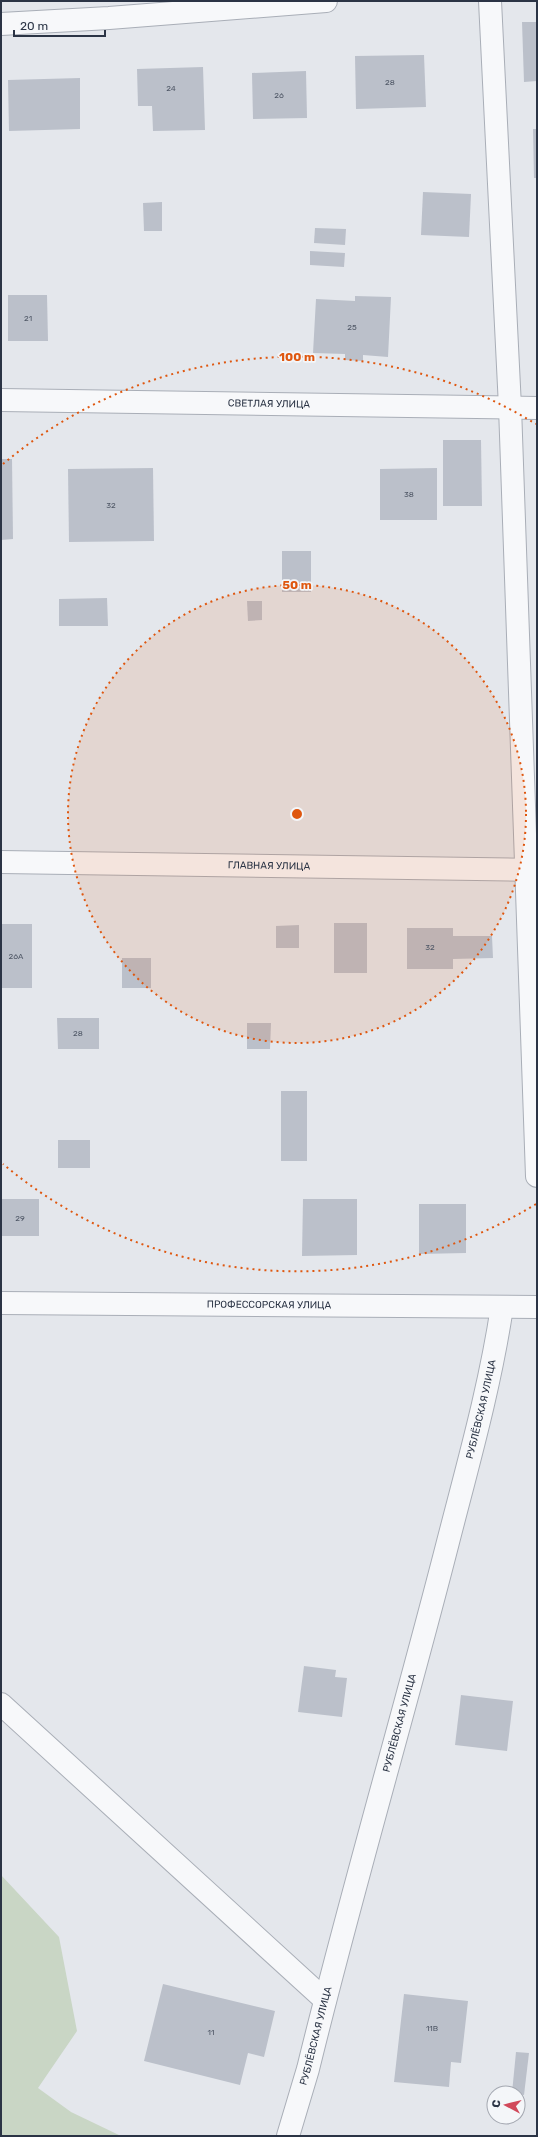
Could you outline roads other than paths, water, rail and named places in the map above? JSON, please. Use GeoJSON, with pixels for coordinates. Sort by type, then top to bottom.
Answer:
{"type":"FeatureCollection","features":[{"type":"Feature","properties":{"kind":"street"},"geometry":{"type":"LineString","coordinates":[[1,24],[109,18],[326,1]]}},
{"type":"Feature","properties":{"kind":"street"},"geometry":{"type":"LineString","coordinates":[[490,1],[531,870],[537,1176]]}},
{"type":"Feature","properties":{"kind":"street","name":"СВЕТЛАЯ УЛИЦА"},"geometry":{"type":"LineString","coordinates":[[1,400],[537,408]]}},
{"type":"Feature","properties":{"kind":"street","name":"ГЛАВНАЯ УЛИЦА"},"geometry":{"type":"LineString","coordinates":[[1,862],[531,870]]}},
{"type":"Feature","properties":{"kind":"street","name":"ПРОФЕССОРСКАЯ УЛИЦА"},"geometry":{"type":"LineString","coordinates":[[1,1303],[537,1306]]}},
{"type":"Feature","properties":{"kind":"street","name":"РУБЛЁВСКАЯ УЛИЦА"},"geometry":{"type":"LineString","coordinates":[[288,2136],[308,2069],[325,2000],[438,1583],[497,1345],[502,1307]]}},
{"type":"Feature","properties":{"kind":"street"},"geometry":{"type":"LineString","coordinates":[[1,1704],[325,2000]]}}]}
